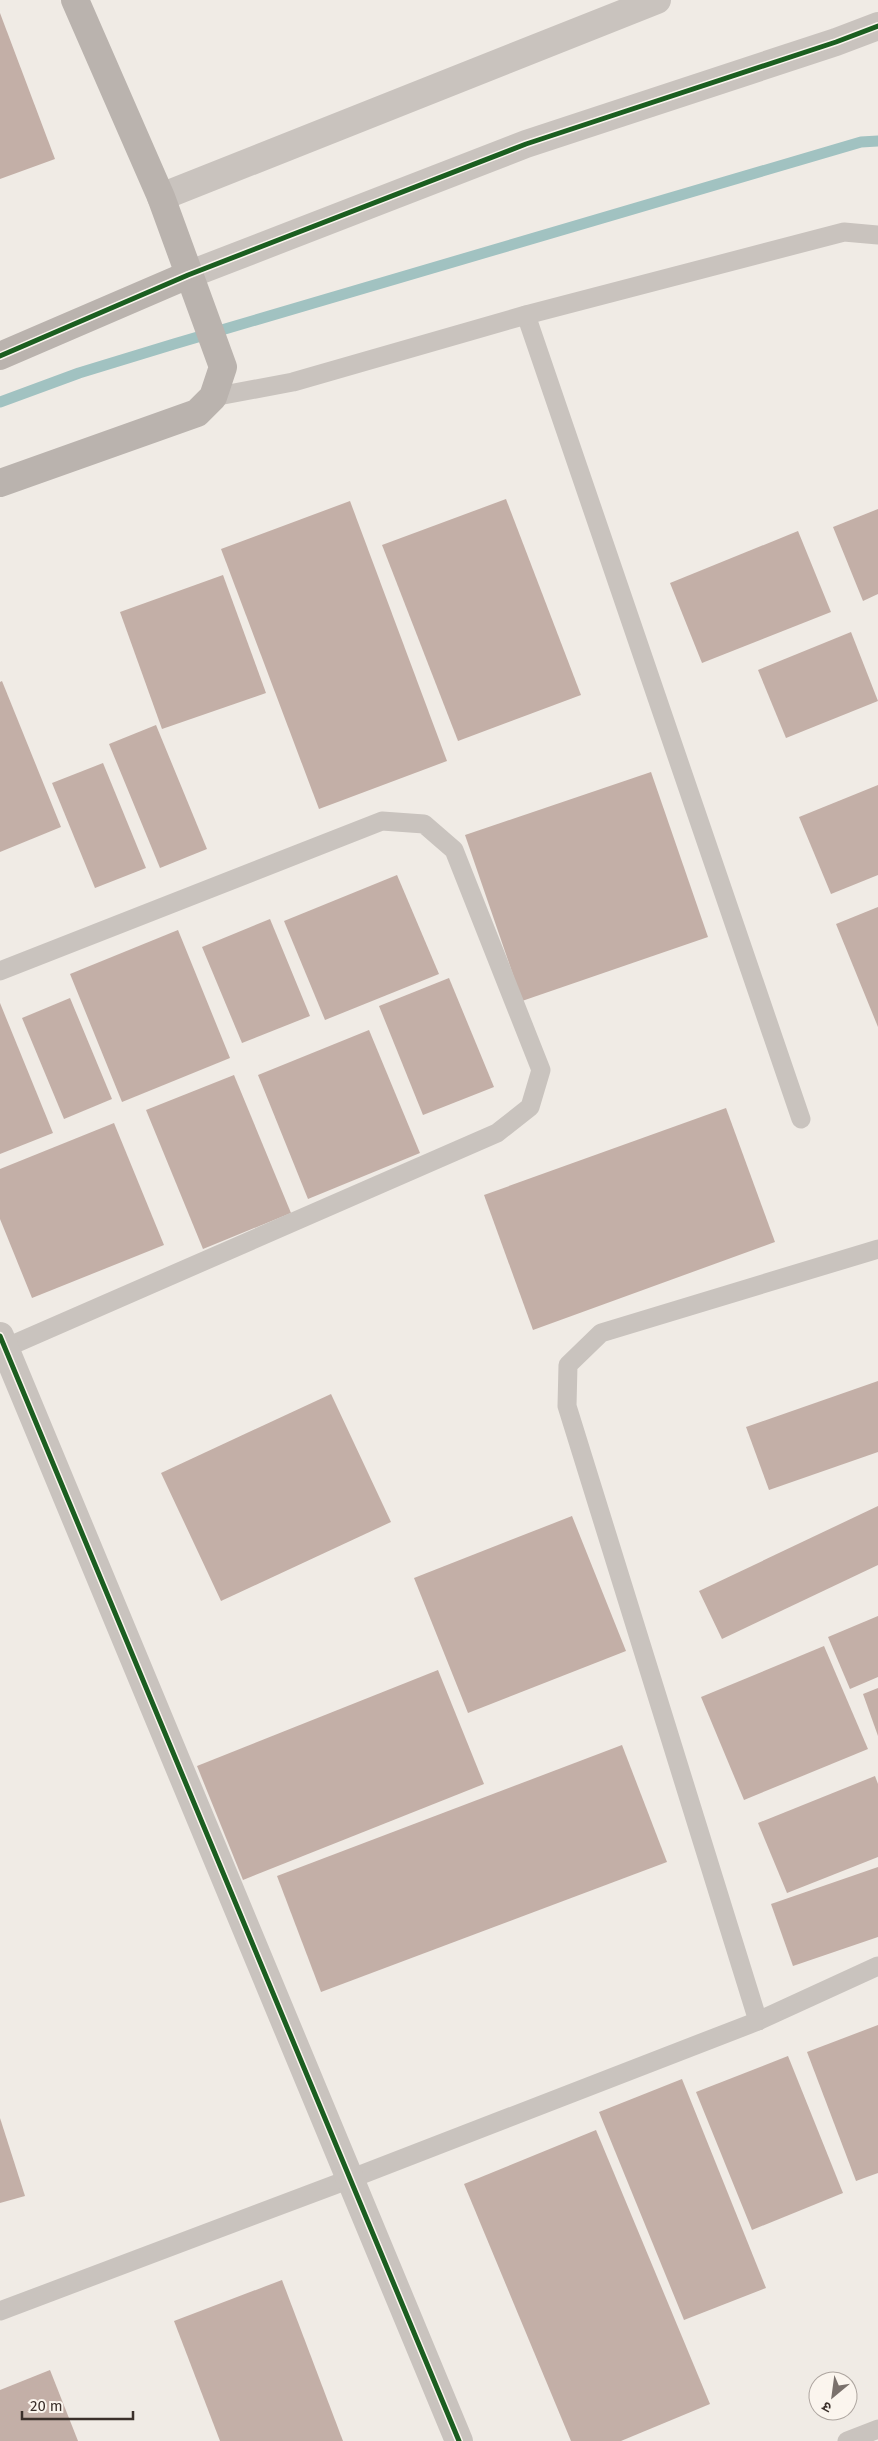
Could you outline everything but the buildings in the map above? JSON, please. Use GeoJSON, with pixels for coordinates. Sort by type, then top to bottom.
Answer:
{"type":"FeatureCollection","features":[{"type":"Feature","properties":{"kind":"street"},"geometry":{"type":"LineString","coordinates":[[0,483],[197,413],[213,397],[223,367],[161,197],[75,0]]}},
{"type":"Feature","properties":{"kind":"street"},"geometry":{"type":"LineString","coordinates":[[161,197],[657,0]]}},
{"type":"Feature","properties":{"kind":"street"},"geometry":{"type":"LineString","coordinates":[[0,356],[188,275],[526,144],[836,42],[878,26]]}},
{"type":"Feature","properties":{"kind":"street"},"geometry":{"type":"LineString","coordinates":[[2,1342],[459,2441]]}},
{"type":"Feature","properties":{"kind":"lane"},"geometry":{"type":"LineString","coordinates":[[213,397],[293,382],[526,315],[844,232],[878,236]]}},
{"type":"Feature","properties":{"kind":"lane"},"geometry":{"type":"LineString","coordinates":[[526,315],[801,1119]]}},
{"type":"Feature","properties":{"kind":"lane"},"geometry":{"type":"LineString","coordinates":[[0,971],[382,821],[424,824],[454,850],[541,1070],[530,1107],[497,1133],[2,1342]]}},
{"type":"Feature","properties":{"kind":"lane"},"geometry":{"type":"LineString","coordinates":[[758,2021],[567,1406],[568,1365],[601,1333],[878,1249]]}},
{"type":"Feature","properties":{"kind":"lane"},"geometry":{"type":"LineString","coordinates":[[0,2311],[350,2179],[758,2021],[878,1966]]}},
{"type":"Feature","properties":{"kind":"lane"},"geometry":{"type":"LineString","coordinates":[[848,2441],[878,2429]]}},
{"type":"Feature","properties":{"kind":"waterway"},"geometry":{"type":"LineString","coordinates":[[0,402],[79,373],[174,344],[861,142],[878,141]]}},
{"type":"Feature","properties":{"kind":"cycle path"},"geometry":{"type":"LineString","coordinates":[[0,356],[188,275],[526,144],[836,42],[878,26]]}},
{"type":"Feature","properties":{"kind":"cycle path"},"geometry":{"type":"LineString","coordinates":[[0,1336],[459,2441]]}}]}
